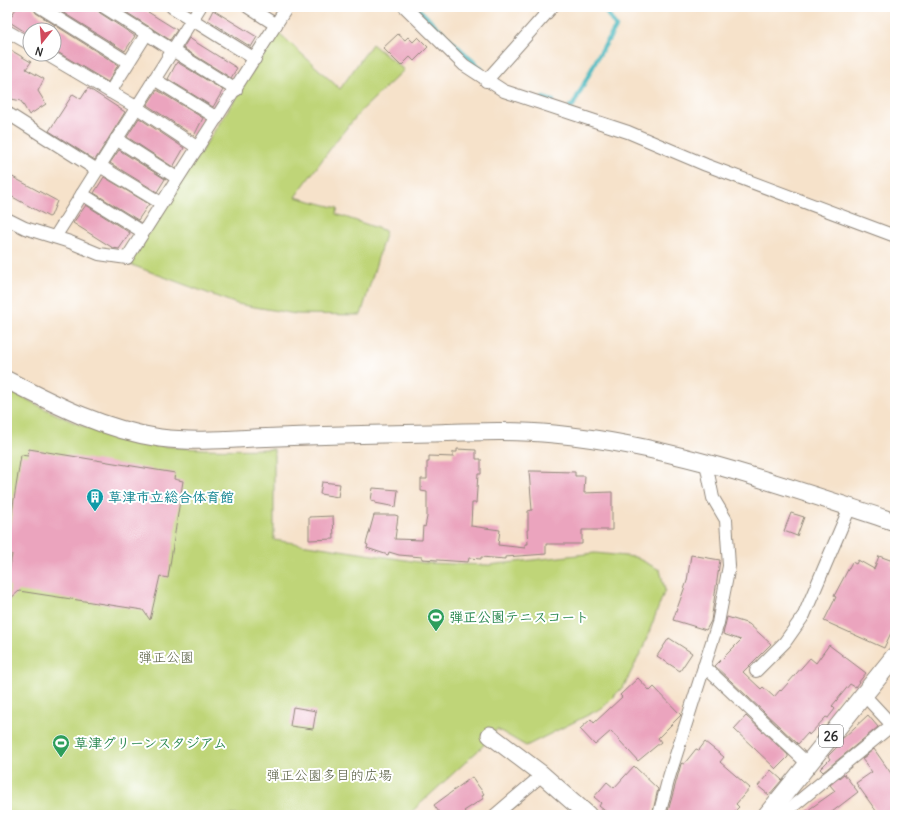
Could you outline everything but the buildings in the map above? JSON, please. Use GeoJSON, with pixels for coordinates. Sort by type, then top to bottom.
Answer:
{"type":"FeatureCollection","features":[{"type":"Feature","properties":{"kind":"main road","name":"26"},"geometry":{"type":"LineString","coordinates":[[774,814],[808,764],[895,656]]}},
{"type":"Feature","properties":{"kind":"street"},"geometry":{"type":"LineString","coordinates":[[40,7],[128,62]]}},
{"type":"Feature","properties":{"kind":"street"},"geometry":{"type":"LineString","coordinates":[[104,7],[236,90]]}},
{"type":"Feature","properties":{"kind":"street"},"geometry":{"type":"LineString","coordinates":[[172,7],[255,59]]}},
{"type":"Feature","properties":{"kind":"street"},"geometry":{"type":"LineString","coordinates":[[55,237],[200,7]]}},
{"type":"Feature","properties":{"kind":"street"},"geometry":{"type":"LineString","coordinates":[[248,7],[276,25]]}},
{"type":"Feature","properties":{"kind":"street"},"geometry":{"type":"LineString","coordinates":[[7,219],[25,228],[55,237],[99,254],[127,258],[177,178],[236,90],[287,7]]}},
{"type":"Feature","properties":{"kind":"street"},"geometry":{"type":"LineString","coordinates":[[405,7],[464,65],[486,81],[504,91],[628,132],[706,165],[895,236]]}},
{"type":"Feature","properties":{"kind":"street"},"geometry":{"type":"LineString","coordinates":[[486,81],[552,7]]}},
{"type":"Feature","properties":{"kind":"street"},"geometry":{"type":"LineString","coordinates":[[7,31],[22,39]]}},
{"type":"Feature","properties":{"kind":"street"},"geometry":{"type":"LineString","coordinates":[[110,92],[147,33]]}},
{"type":"Feature","properties":{"kind":"street"},"geometry":{"type":"LineString","coordinates":[[59,62],[136,107],[198,148]]}},
{"type":"Feature","properties":{"kind":"street"},"geometry":{"type":"LineString","coordinates":[[154,78],[217,118]]}},
{"type":"Feature","properties":{"kind":"street"},"geometry":{"type":"LineString","coordinates":[[7,113],[98,168],[161,203]]}},
{"type":"Feature","properties":{"kind":"street"},"geometry":{"type":"LineString","coordinates":[[116,139],[177,178]]}},
{"type":"Feature","properties":{"kind":"street"},"geometry":{"type":"LineString","coordinates":[[82,194],[143,232]]}},
{"type":"Feature","properties":{"kind":"street"},"geometry":{"type":"LineString","coordinates":[[7,380],[72,412],[126,430],[161,438],[204,441],[353,434],[486,432],[554,434],[610,442],[706,463],[895,522]]}},
{"type":"Feature","properties":{"kind":"street"},"geometry":{"type":"LineString","coordinates":[[659,815],[669,777],[718,623],[729,566],[726,520],[713,498],[706,463]]}},
{"type":"Feature","properties":{"kind":"street"},"geometry":{"type":"LineString","coordinates":[[756,670],[785,642],[804,615],[850,507]]}},
{"type":"Feature","properties":{"kind":"street"},"geometry":{"type":"LineString","coordinates":[[704,666],[808,764]]}},
{"type":"Feature","properties":{"kind":"street"},"geometry":{"type":"LineString","coordinates":[[774,814],[892,725],[864,695]]}},
{"type":"Feature","properties":{"kind":"street"},"geometry":{"type":"LineString","coordinates":[[490,735],[542,775],[588,815]]}},
{"type":"Feature","properties":{"kind":"street"},"geometry":{"type":"LineString","coordinates":[[495,815],[542,775]]}},
{"type":"Feature","properties":{"kind":"green space"},"geometry":{"type":"Polygon","coordinates":[[[278,32],[340,89],[372,44],[404,70],[362,110],[339,137],[295,197],[338,208],[336,214],[386,231],[361,315],[296,314],[237,304],[129,264],[278,32]]]}},
{"type":"Feature","properties":{"kind":"green space","name":"弾正公園"},"geometry":{"type":"Polygon","coordinates":[[[7,389],[86,427],[133,441],[173,447],[234,450],[274,449],[274,540],[425,563],[489,565],[595,553],[635,557],[660,570],[665,590],[643,648],[624,686],[602,708],[526,746],[497,729],[482,747],[408,815],[7,815],[7,389]]]}},
{"type":"Feature","properties":{"kind":"waterway"},"geometry":{"type":"LineString","coordinates":[[416,7],[481,69]]}},
{"type":"Feature","properties":{"kind":"waterway"},"geometry":{"type":"LineString","coordinates":[[570,106],[572,107],[599,55],[616,27],[603,7]]}},
{"type":"Feature","properties":{"kind":"waterway"},"geometry":{"type":"LineString","coordinates":[[543,98],[553,101]]}},
{"type":"Feature","properties":{"kind":"place","name":"草津市立総合体育館"},"geometry":{"type":"Point","coordinates":[95,512]}},
{"type":"Feature","properties":{"kind":"place","name":"弾正公園テニスコート"},"geometry":{"type":"Point","coordinates":[436,632]}},
{"type":"Feature","properties":{"kind":"place","name":"草津グリーンスタジアム"},"geometry":{"type":"Point","coordinates":[61,758]}},
{"type":"Feature","properties":{"kind":"park label","name":"弾正公園多目的広場"},"geometry":{"type":"Point","coordinates":[329,775]}}]}
